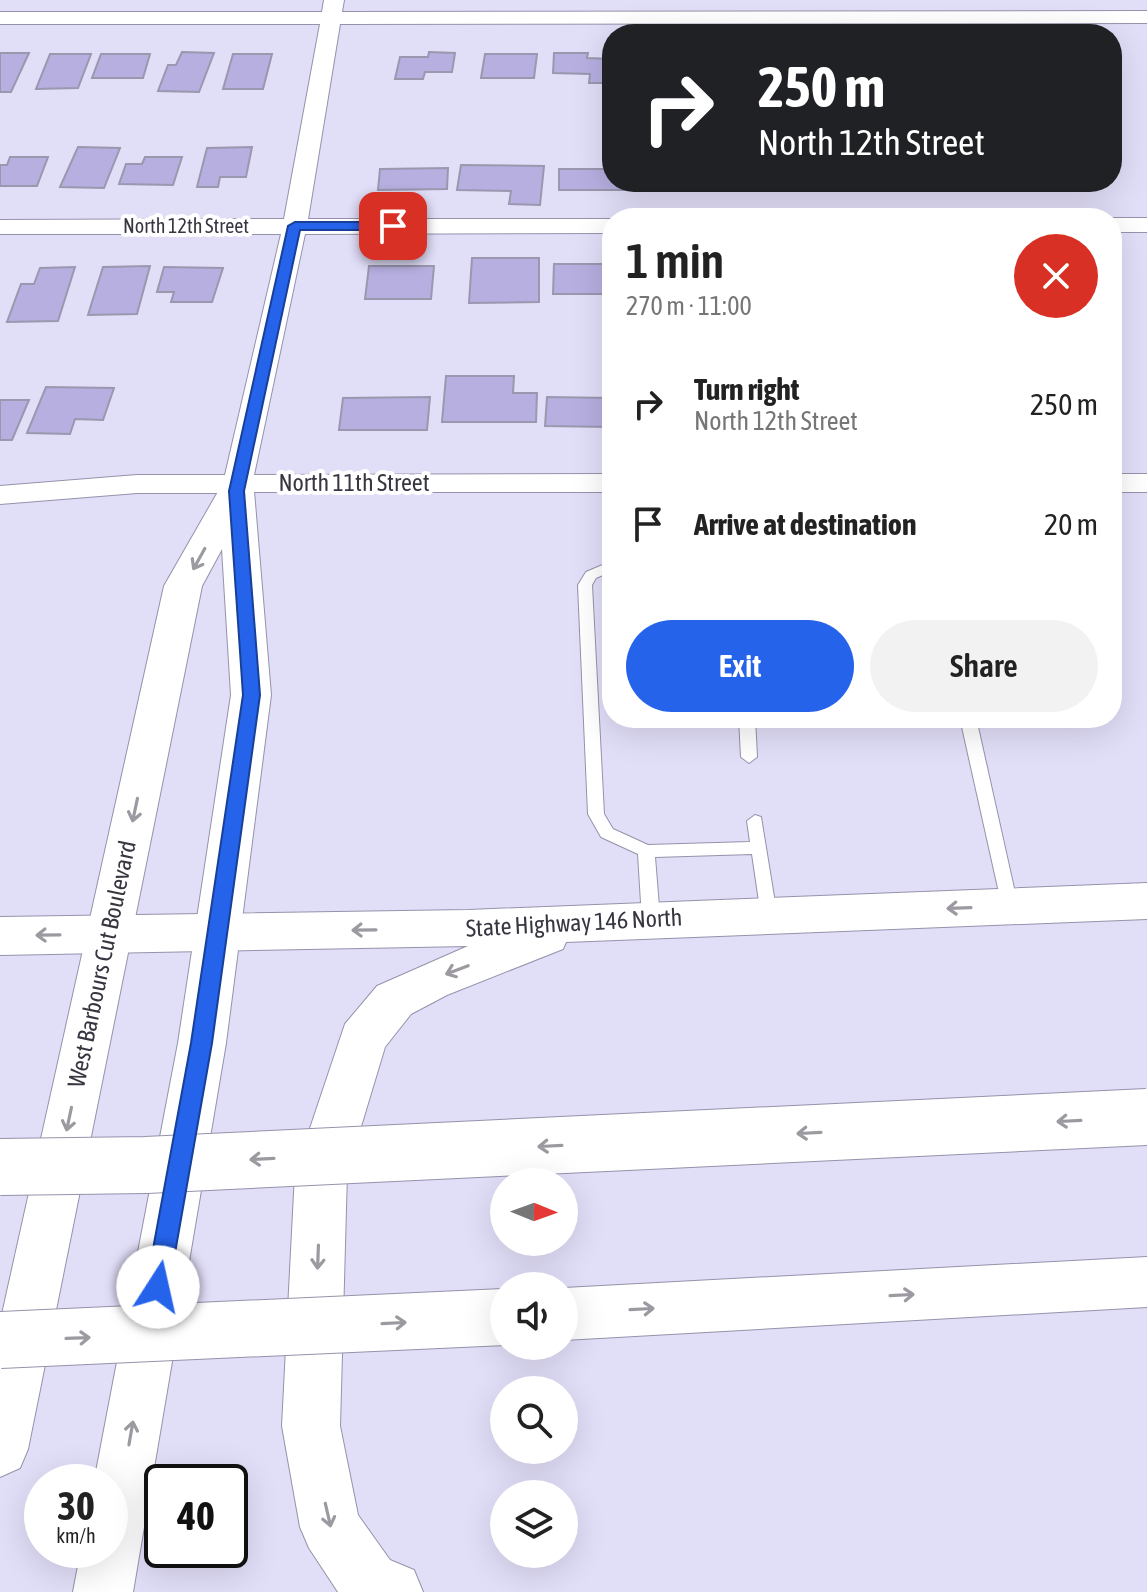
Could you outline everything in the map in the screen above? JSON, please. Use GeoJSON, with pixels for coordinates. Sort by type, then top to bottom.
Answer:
{"type":"FeatureCollection","features":[{"type":"Feature","properties":{"kind":"main road","name":"State Highway 146 North"},"geometry":{"type":"LineString","coordinates":[[0,936],[468,928],[1147,901]]}},
{"type":"Feature","properties":{"kind":"main road"},"geometry":{"type":"LineString","coordinates":[[392,1592],[368,1582],[330,1527],[311,1426],[321,1173],[363,1038],[394,1000],[430,981],[582,922]]}},
{"type":"Feature","properties":{"kind":"main road"},"geometry":{"type":"LineString","coordinates":[[0,1167],[146,1165],[1147,1117]]}},
{"type":"Feature","properties":{"kind":"main road"},"geometry":{"type":"LineString","coordinates":[[578,1313],[1147,1282]]}},
{"type":"Feature","properties":{"kind":"main road"},"geometry":{"type":"LineString","coordinates":[[0,1340],[490,1318]]}},
{"type":"Feature","properties":{"kind":"street"},"geometry":{"type":"LineString","coordinates":[[0,18],[332,9],[1147,17]]}},
{"type":"Feature","properties":{"kind":"street","name":"West Barbours Cut Boulevard"},"geometry":{"type":"LineString","coordinates":[[0,1449],[183,586],[237,486],[295,226],[332,9]]}},
{"type":"Feature","properties":{"kind":"street"},"geometry":{"type":"LineString","coordinates":[[1122,225],[1147,225]]}},
{"type":"Feature","properties":{"kind":"street","name":"North 12th Street"},"geometry":{"type":"LineString","coordinates":[[0,227],[602,226]]}},
{"type":"Feature","properties":{"kind":"street","name":"North 11th Street"},"geometry":{"type":"LineString","coordinates":[[0,495],[137,484],[602,483]]}},
{"type":"Feature","properties":{"kind":"street"},"geometry":{"type":"LineString","coordinates":[[1122,483],[1147,483]]}},
{"type":"Feature","properties":{"kind":"street","name":"West Barbours Cut Boulevard"},"geometry":{"type":"LineString","coordinates":[[103,1592],[202,1043],[251,695],[237,486]]}},
{"type":"Feature","properties":{"kind":"lane"},"geometry":{"type":"LineString","coordinates":[[602,570],[591,575],[585,585],[596,814],[607,833],[646,851],[759,848]]}},
{"type":"Feature","properties":{"kind":"lane"},"geometry":{"type":"LineString","coordinates":[[748,728],[749,757]]}},
{"type":"Feature","properties":{"kind":"lane"},"geometry":{"type":"LineString","coordinates":[[970,728],[1010,906]]}},
{"type":"Feature","properties":{"kind":"lane"},"geometry":{"type":"LineString","coordinates":[[755,821],[769,915]]}},
{"type":"Feature","properties":{"kind":"lane"},"geometry":{"type":"LineString","coordinates":[[646,851],[651,919]]}},
{"type":"Feature","properties":{"kind":"building"},"geometry":{"type":"Polygon","coordinates":[[[182,52],[214,53],[199,92],[158,91],[168,65],[176,65],[182,52]]]}},
{"type":"Feature","properties":{"kind":"building"},"geometry":{"type":"Polygon","coordinates":[[[429,52],[455,53],[452,72],[425,72],[423,79],[395,79],[400,57],[428,57],[429,52]]]}},
{"type":"Feature","properties":{"kind":"building"},"geometry":{"type":"Polygon","coordinates":[[[0,53],[29,53],[11,92],[0,92],[0,53]]]}},
{"type":"Feature","properties":{"kind":"building"},"geometry":{"type":"Polygon","coordinates":[[[554,53],[588,53],[587,58],[602,59],[602,83],[589,83],[590,74],[553,73],[554,53]]]}},
{"type":"Feature","properties":{"kind":"building"},"geometry":{"type":"Polygon","coordinates":[[[50,54],[91,54],[78,88],[36,89],[50,54]]]}},
{"type":"Feature","properties":{"kind":"building"},"geometry":{"type":"Polygon","coordinates":[[[101,54],[150,54],[143,78],[92,78],[101,54]]]}},
{"type":"Feature","properties":{"kind":"building"},"geometry":{"type":"Polygon","coordinates":[[[233,54],[272,54],[263,89],[223,89],[233,54]]]}},
{"type":"Feature","properties":{"kind":"building"},"geometry":{"type":"Polygon","coordinates":[[[485,54],[537,54],[534,78],[481,78],[485,54]]]}},
{"type":"Feature","properties":{"kind":"building"},"geometry":{"type":"Polygon","coordinates":[[[78,147],[120,148],[104,188],[60,187],[78,147]]]}},
{"type":"Feature","properties":{"kind":"building"},"geometry":{"type":"Polygon","coordinates":[[[252,147],[246,177],[220,177],[218,187],[197,187],[207,148],[252,147]]]}},
{"type":"Feature","properties":{"kind":"building"},"geometry":{"type":"Polygon","coordinates":[[[10,157],[48,157],[37,186],[0,186],[0,165],[7,165],[10,157]]]}},
{"type":"Feature","properties":{"kind":"building"},"geometry":{"type":"Polygon","coordinates":[[[145,157],[182,157],[173,185],[119,184],[126,164],[142,164],[145,157]]]}},
{"type":"Feature","properties":{"kind":"building"},"geometry":{"type":"Polygon","coordinates":[[[461,165],[544,166],[540,205],[509,204],[511,191],[457,190],[461,165]]]}},
{"type":"Feature","properties":{"kind":"building"},"geometry":{"type":"Polygon","coordinates":[[[448,168],[447,189],[378,190],[380,169],[448,168]]]}},
{"type":"Feature","properties":{"kind":"building"},"geometry":{"type":"Polygon","coordinates":[[[559,169],[602,169],[602,190],[559,190],[559,169]]]}},
{"type":"Feature","properties":{"kind":"building"},"geometry":{"type":"Polygon","coordinates":[[[472,258],[539,258],[539,302],[469,303],[472,258]]]}},
{"type":"Feature","properties":{"kind":"building"},"geometry":{"type":"Polygon","coordinates":[[[554,264],[602,264],[602,294],[553,294],[554,264]]]}},
{"type":"Feature","properties":{"kind":"building"},"geometry":{"type":"Polygon","coordinates":[[[150,266],[137,314],[88,315],[103,267],[150,266]]]}},
{"type":"Feature","properties":{"kind":"building"},"geometry":{"type":"Polygon","coordinates":[[[369,266],[434,266],[431,299],[365,299],[369,266]]]}},
{"type":"Feature","properties":{"kind":"building"},"geometry":{"type":"Polygon","coordinates":[[[75,267],[58,321],[7,322],[21,284],[34,284],[40,268],[75,267]]]}},
{"type":"Feature","properties":{"kind":"building"},"geometry":{"type":"Polygon","coordinates":[[[164,267],[223,268],[212,302],[171,302],[174,292],[157,292],[164,267]]]}},
{"type":"Feature","properties":{"kind":"building"},"geometry":{"type":"Polygon","coordinates":[[[446,376],[514,376],[513,393],[537,393],[536,422],[442,422],[446,376]]]}},
{"type":"Feature","properties":{"kind":"building"},"geometry":{"type":"Polygon","coordinates":[[[46,387],[114,388],[103,420],[75,419],[70,434],[27,433],[46,387]]]}},
{"type":"Feature","properties":{"kind":"building"},"geometry":{"type":"Polygon","coordinates":[[[430,397],[427,430],[339,430],[343,398],[430,397]]]}},
{"type":"Feature","properties":{"kind":"building"},"geometry":{"type":"Polygon","coordinates":[[[547,397],[602,398],[602,427],[545,426],[547,397]]]}},
{"type":"Feature","properties":{"kind":"building"},"geometry":{"type":"Polygon","coordinates":[[[0,400],[29,400],[12,440],[0,440],[0,400]]]}},
{"type":"Feature","properties":{"kind":"route"},"geometry":{"type":"LineString","coordinates":[[158,1287],[202,1043],[251,695],[236,491],[265,356],[295,226],[393,226]]}}]}
